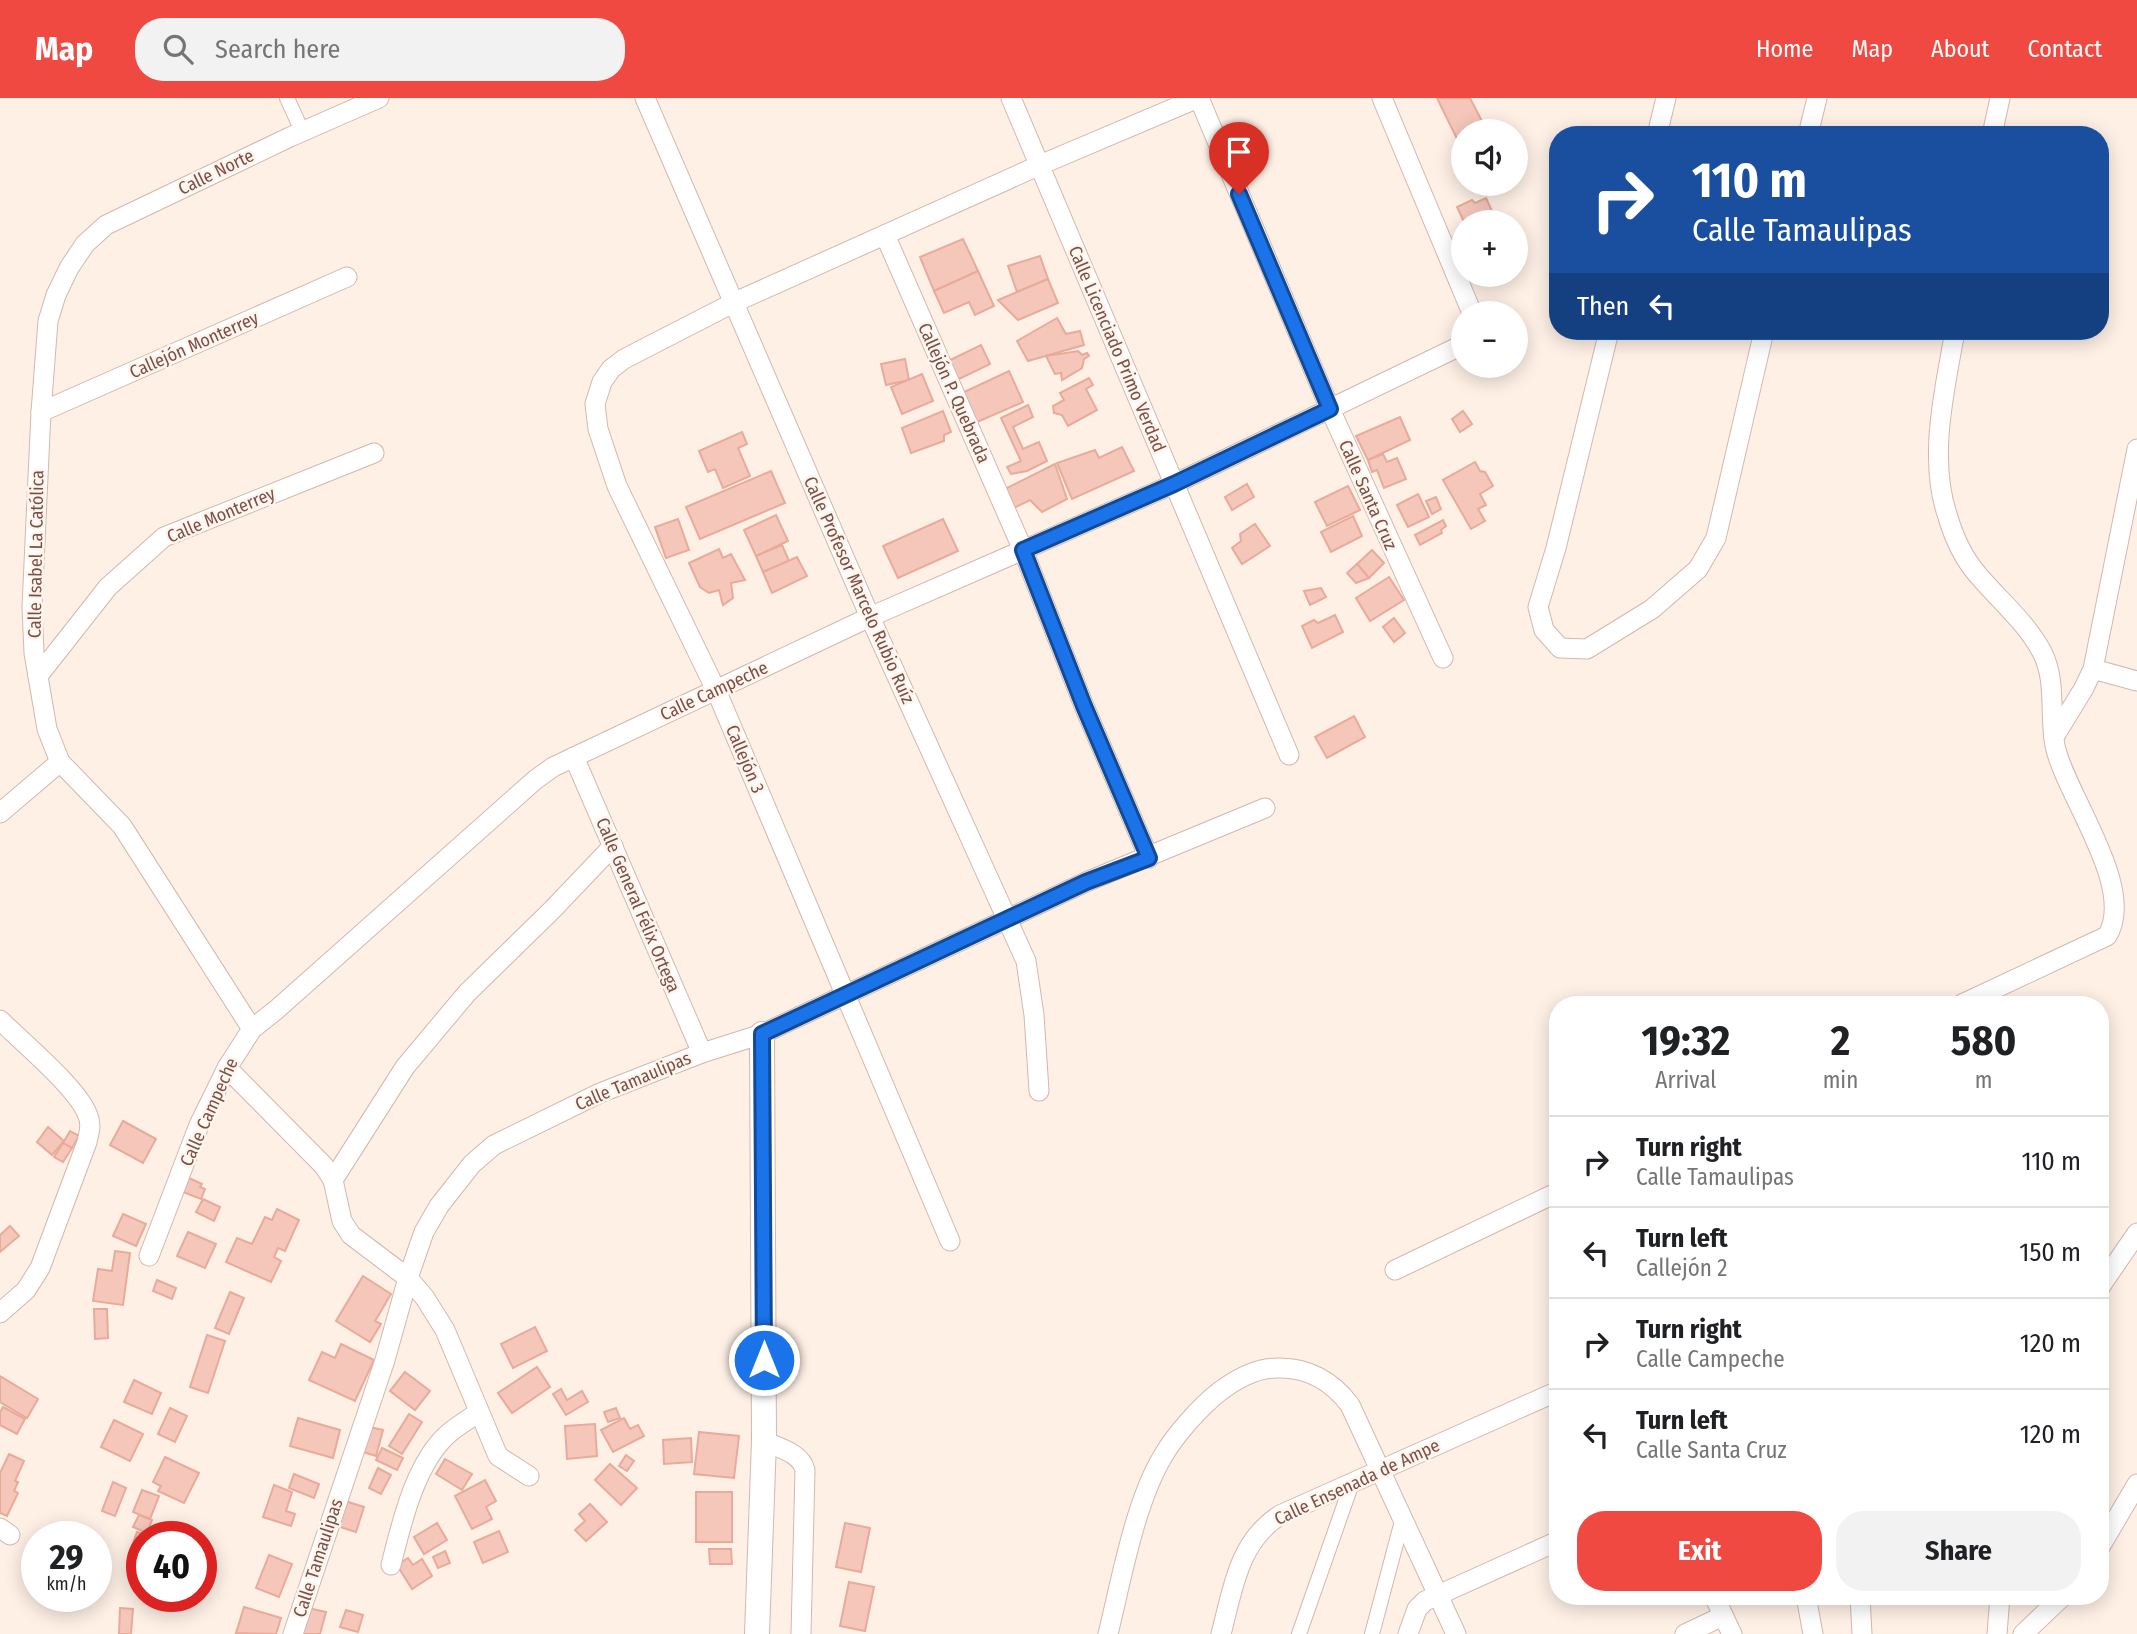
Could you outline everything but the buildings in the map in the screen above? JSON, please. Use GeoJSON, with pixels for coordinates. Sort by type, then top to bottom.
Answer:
{"type":"FeatureCollection","features":[{"type":"Feature","properties":{"kind":"street"},"geometry":{"type":"LineString","coordinates":[[287,98],[302,131]]}},
{"type":"Feature","properties":{"kind":"street","name":"Calle Norte"},"geometry":{"type":"LineString","coordinates":[[69,268],[95,233],[106,225],[302,131],[379,98]]}},
{"type":"Feature","properties":{"kind":"street","name":"Calle Profesor Marcelo Rubio Ruíz"},"geometry":{"type":"LineString","coordinates":[[645,98],[870,617],[1026,961],[1039,1091]]}},
{"type":"Feature","properties":{"kind":"street","name":"Calle Licenciado Primo Verdad"},"geometry":{"type":"LineString","coordinates":[[1011,98],[1289,755]]}},
{"type":"Feature","properties":{"kind":"street","name":"Callejón 3"},"geometry":{"type":"LineString","coordinates":[[950,1241],[716,690],[617,486],[597,429],[596,404],[602,382],[611,369],[624,359],[733,303],[1040,165],[1199,98]]}},
{"type":"Feature","properties":{"kind":"street","name":"Calle Santa Cruz"},"geometry":{"type":"LineString","coordinates":[[1199,98],[1330,409],[1443,658]]}},
{"type":"Feature","properties":{"kind":"street"},"geometry":{"type":"LineString","coordinates":[[1382,98],[1467,301]]}},
{"type":"Feature","properties":{"kind":"street"},"geometry":{"type":"LineString","coordinates":[[1659,126],[1665,98]]}},
{"type":"Feature","properties":{"kind":"street"},"geometry":{"type":"LineString","coordinates":[[1810,126],[1817,98]]}},
{"type":"Feature","properties":{"kind":"street"},"geometry":{"type":"LineString","coordinates":[[1994,126],[2000,98]]}},
{"type":"Feature","properties":{"kind":"street","name":"Callejón P. Quebrada"},"geometry":{"type":"LineString","coordinates":[[885,235],[1023,550],[1084,706],[1149,858]]}},
{"type":"Feature","properties":{"kind":"street","name":"Calle Isabel La Católica"},"geometry":{"type":"LineString","coordinates":[[69,268],[55,295],[48,321],[41,412],[32,607],[34,653],[47,729],[60,762],[121,827],[252,1028]]}},
{"type":"Feature","properties":{"kind":"street","name":"Callejón Monterrey"},"geometry":{"type":"LineString","coordinates":[[41,412],[346,276]]}},
{"type":"Feature","properties":{"kind":"street"},"geometry":{"type":"LineString","coordinates":[[1607,340],[1556,548],[1538,607],[1544,630],[1560,648],[1587,649],[1652,609],[1698,569],[1716,538],[1762,340]]}},
{"type":"Feature","properties":{"kind":"street"},"geometry":{"type":"LineString","coordinates":[[1954,340],[1941,423],[1939,470],[1945,511],[1956,540],[1976,573],[2026,627],[2043,654],[2050,675],[2054,737],[2064,774],[2094,828],[2115,883],[2118,913],[2113,929],[2107,936],[1980,996]]}},
{"type":"Feature","properties":{"kind":"street","name":"Calle Campeche"},"geometry":{"type":"LineString","coordinates":[[149,1256],[199,1125],[227,1068],[252,1028],[276,1010],[535,780],[574,757],[870,617],[1174,484],[1451,350]]}},
{"type":"Feature","properties":{"kind":"street"},"geometry":{"type":"LineString","coordinates":[[2054,737],[2093,669],[2137,452]]}},
{"type":"Feature","properties":{"kind":"street","name":"Calle Monterrey"},"geometry":{"type":"LineString","coordinates":[[38,676],[108,587],[164,537],[374,453]]}},
{"type":"Feature","properties":{"kind":"street"},"geometry":{"type":"LineString","coordinates":[[2093,669],[2137,681]]}},
{"type":"Feature","properties":{"kind":"street","name":"Calle General Félix Ortega"},"geometry":{"type":"LineString","coordinates":[[574,757],[702,1052]]}},
{"type":"Feature","properties":{"kind":"street"},"geometry":{"type":"LineString","coordinates":[[0,813],[60,762]]}},
{"type":"Feature","properties":{"kind":"street","name":"Calle Tamaulipas"},"geometry":{"type":"LineString","coordinates":[[293,1634],[385,1360],[424,1232],[439,1206],[472,1164],[494,1145],[600,1093],[702,1052],[762,1034],[1086,882],[1265,808]]}},
{"type":"Feature","properties":{"kind":"street"},"geometry":{"type":"LineString","coordinates":[[334,1180],[405,1067],[467,993],[613,846]]}},
{"type":"Feature","properties":{"kind":"street"},"geometry":{"type":"LineString","coordinates":[[0,1020],[73,1092],[88,1114],[90,1125],[87,1142],[40,1268],[26,1290],[0,1313]]}},
{"type":"Feature","properties":{"kind":"street"},"geometry":{"type":"LineString","coordinates":[[757,1634],[764,1441],[762,1034]]}},
{"type":"Feature","properties":{"kind":"street"},"geometry":{"type":"LineString","coordinates":[[227,1068],[324,1166],[334,1180],[342,1221],[351,1235],[408,1278],[425,1298],[445,1330],[498,1456],[528,1476]]}},
{"type":"Feature","properties":{"kind":"street"},"geometry":{"type":"LineString","coordinates":[[1395,1270],[1549,1196]]}},
{"type":"Feature","properties":{"kind":"street"},"geometry":{"type":"LineString","coordinates":[[2109,1274],[2137,1233]]}},
{"type":"Feature","properties":{"kind":"street"},"geometry":{"type":"LineString","coordinates":[[1108,1634],[1138,1518],[1163,1455],[1207,1402],[1243,1376],[1271,1368],[1314,1374],[1341,1394],[1350,1405],[1456,1634]]}},
{"type":"Feature","properties":{"kind":"street","name":"Calle Ensenada de Ampe"},"geometry":{"type":"LineString","coordinates":[[1221,1634],[1243,1556],[1264,1525],[1549,1395]]}},
{"type":"Feature","properties":{"kind":"street"},"geometry":{"type":"LineString","coordinates":[[391,1565],[402,1524],[424,1465],[446,1436],[480,1412]]}},
{"type":"Feature","properties":{"kind":"street"},"geometry":{"type":"LineString","coordinates":[[764,1441],[795,1455],[803,1461],[805,1470],[801,1634]]}},
{"type":"Feature","properties":{"kind":"street"},"geometry":{"type":"LineString","coordinates":[[1299,1634],[1352,1483]]}},
{"type":"Feature","properties":{"kind":"street"},"geometry":{"type":"LineString","coordinates":[[2109,1532],[2137,1484]]}},
{"type":"Feature","properties":{"kind":"street"},"geometry":{"type":"LineString","coordinates":[[1372,1634],[1402,1521]]}},
{"type":"Feature","properties":{"kind":"street"},"geometry":{"type":"LineString","coordinates":[[1408,1634],[1418,1609],[1425,1601],[1549,1545]]}},
{"type":"Feature","properties":{"kind":"street"},"geometry":{"type":"LineString","coordinates":[[1718,1605],[1732,1634]]}},
{"type":"Feature","properties":{"kind":"street"},"geometry":{"type":"LineString","coordinates":[[1807,1605],[1812,1634]]}},
{"type":"Feature","properties":{"kind":"street"},"geometry":{"type":"LineString","coordinates":[[1860,1605],[1862,1634]]}},
{"type":"Feature","properties":{"kind":"street"},"geometry":{"type":"LineString","coordinates":[[1997,1634],[1999,1605]]}},
{"type":"Feature","properties":{"kind":"street"},"geometry":{"type":"LineString","coordinates":[[2023,1634],[2054,1605]]}},
{"type":"Feature","properties":{"kind":"street"},"geometry":{"type":"LineString","coordinates":[[1685,1634],[1723,1616]]}},
{"type":"Feature","properties":{"kind":"route"},"geometry":{"type":"LineString","coordinates":[[764,1360],[762,1034],[1086,882],[1149,858],[1084,706],[1023,550],[1174,484],[1330,409],[1239,194]]}}]}
